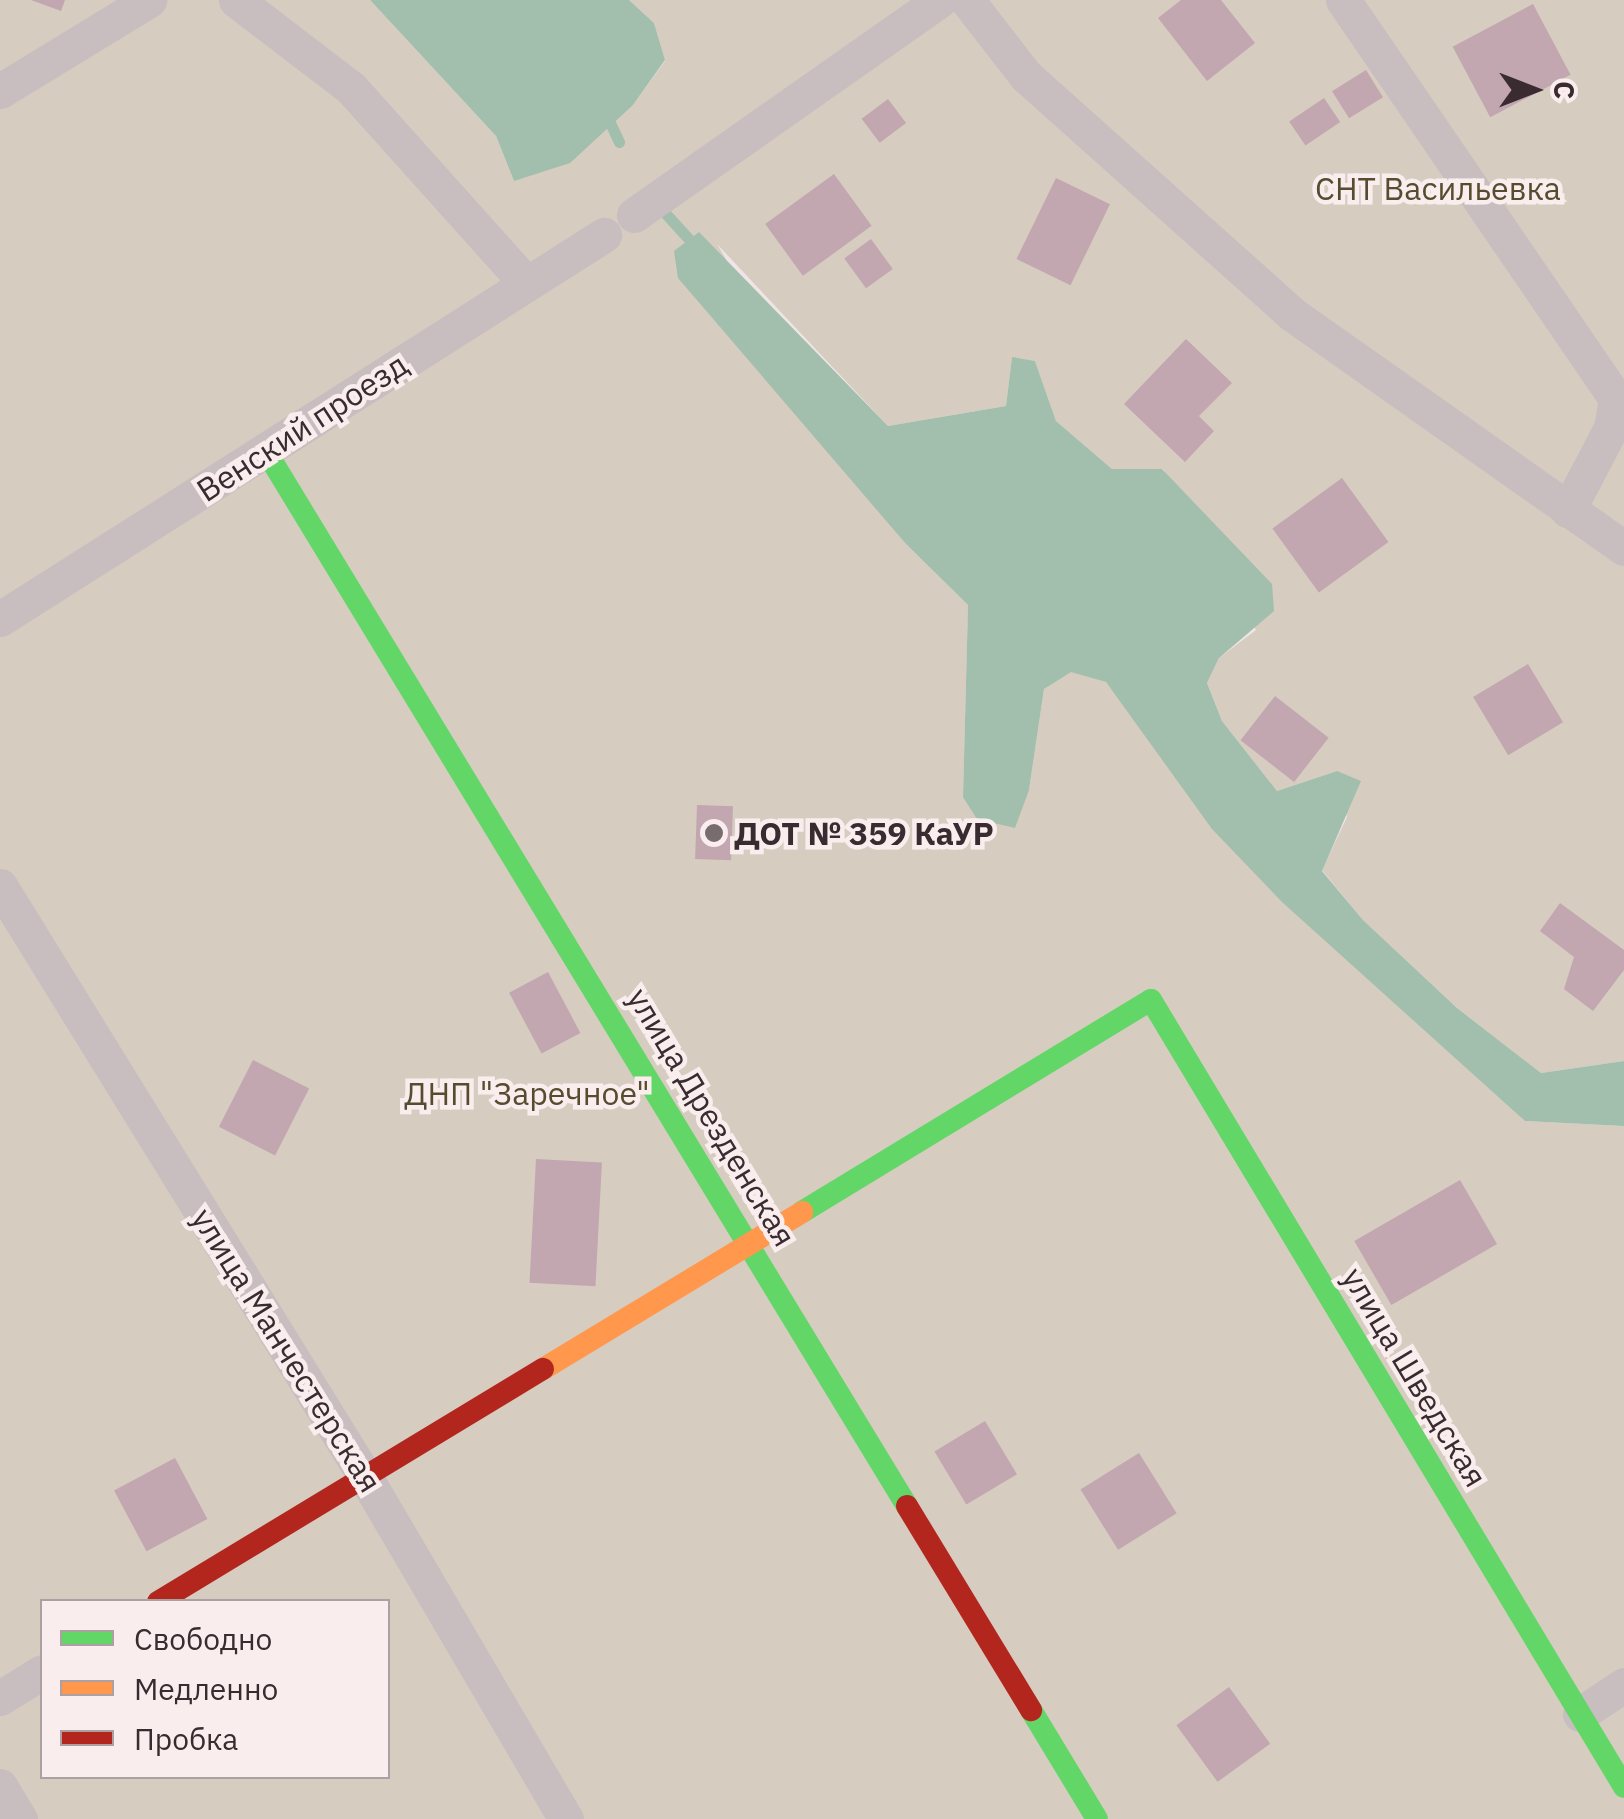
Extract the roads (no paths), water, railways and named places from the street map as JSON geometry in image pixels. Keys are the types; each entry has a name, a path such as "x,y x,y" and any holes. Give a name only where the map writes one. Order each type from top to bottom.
{"street":[{"path":"0,91 149,0"},
{"path":"236,0 351,88 525,282"},
{"path":"634,214 940,0"},
{"path":"967,0 1026,76 1292,314 1624,548"},
{"path":"1343,0 1616,398 1611,428 1568,510"},
{"name":"Венский проезд","path":"0,619 604,235"},
{"name":"улица Дрезденская","path":"266,453 752,1244 1096,1819"},
{"name":"улица Манчестерская","path":"0,886 364,1475 566,1819"},
{"name":"улица Шведская","path":"752,1244 1151,1000 1624,1787"},
{"path":"163,1599 752,1244"},
{"path":"0,1698 40,1673"},
{"path":"1580,1714 1624,1685"},
{"path":"0,1786 20,1819"}],"waterway":[{"path":"606,114 619,142"},
{"path":"666,214 698,249"}],"place":[{"name":"ДОТ № 359 КаУР","path":"714,833"}],"park label":[{"name":"СНТ Васильевка","path":"1438,188"},
{"name":"ДНП \"Заречное\"","path":"527,1093"}]}
